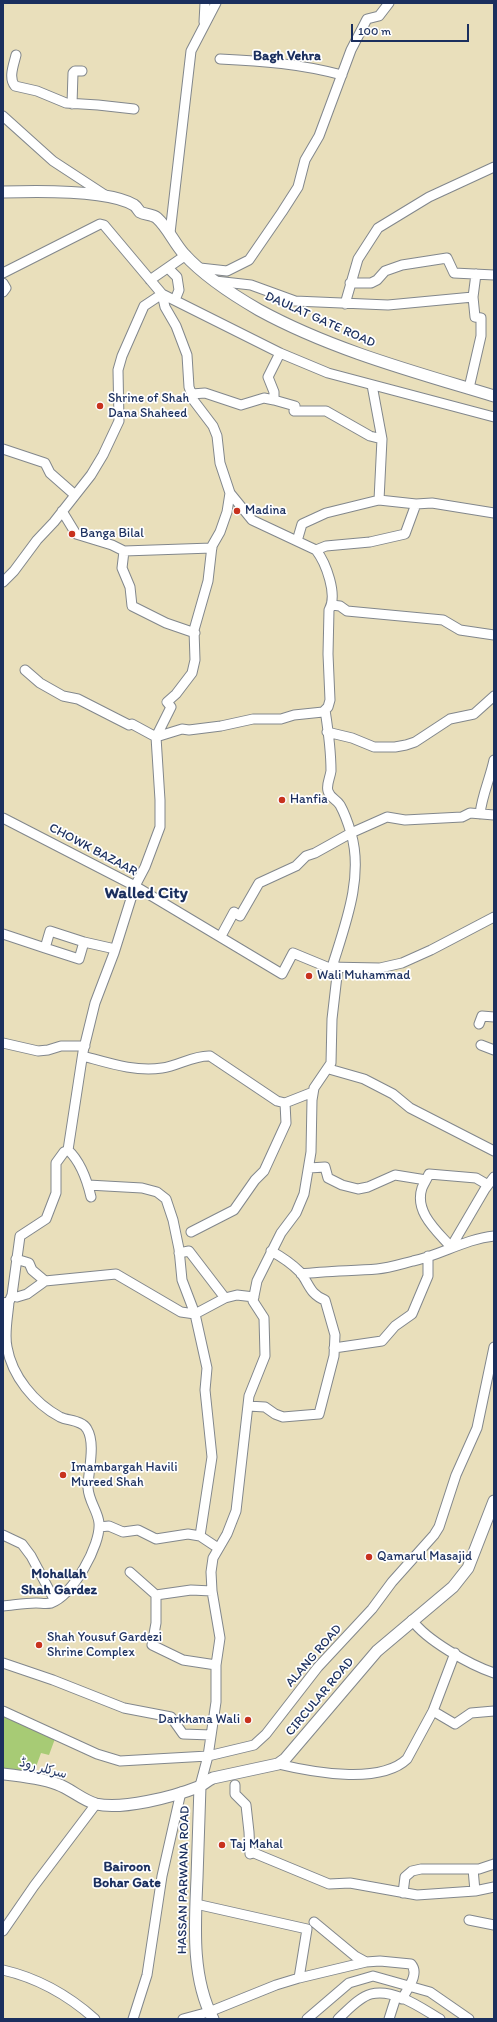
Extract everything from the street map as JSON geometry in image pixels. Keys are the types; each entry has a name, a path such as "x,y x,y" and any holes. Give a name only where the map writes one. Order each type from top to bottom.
{"main road":[{"name":"DAULAT GATE ROAD","path":"3,192 52,191 105,195 134,205 140,212 156,217 186,255 200,268 259,310 378,361 494,396"},
{"name":"CIRCULAR ROAD","path":"96,1804 113,1805 133,1803 181,1792 200,1786 208,1779 278,1764 285,1759 377,1651 453,1587 468,1568 494,1501"},
{"name":"سرکلر روڈ","path":"3,1774 58,1784 96,1804"},
{"name":"HASSAN PARWANA ROAD","path":"200,1786 196,1904 196,1960 211,2015"}],"street":[{"path":"203,26 205,3"},
{"path":"170,233 191,51 216,3"},
{"path":"200,268 228,271 249,260 298,187 305,160 319,136 351,50 367,19 379,16 389,3"},
{"path":"16,55 12,69 12,84 72,104 134,109"},
{"path":"220,59 291,64 342,75"},
{"path":"72,104 73,73 74,71 82,71"},
{"path":"3,116 54,160 105,195"},
{"path":"345,304 358,259 378,228 429,197 494,167"},
{"path":"3,273 100,224 104,225 162,294 280,353 328,373 494,417"},
{"path":"150,280 186,255"},
{"path":"350,283 371,283 377,280 385,271 402,265 447,258 454,273 494,275"},
{"path":"168,268 177,277 179,290 175,300"},
{"path":"469,388 481,336 481,318 475,317 473,297 476,274"},
{"path":"215,280 251,286 295,301 388,305 473,297"},
{"path":"3,283 6,288 3,292"},
{"path":"25,670 40,683 63,696 78,699 156,737 182,729 189,730 253,720 281,719 294,715 325,710 328,707 330,700 328,654 329,610 332,605 330,583 327,571 316,550 252,520 230,493 220,463 217,436 213,426 194,401 189,387 187,355 176,326 165,307 162,294"},
{"path":"3,582 14,571 25,555 76,495 91,475 103,455 119,421 118,370 124,351 144,306 162,294"},
{"path":"274,400 274,392 268,377 280,353"},
{"path":"372,385 382,439 379,500"},
{"path":"192,394 205,393 241,405 264,398 295,406 294,411 326,411 370,436 382,439"},
{"path":"3,449 45,463 50,473 76,495"},
{"path":"3,1606 49,1603 55,1601 84,1569 96,1546 99,1527 98,1516 93,1509 88,1488 91,1469 88,1430 84,1425 63,1419 55,1414 29,1391 18,1378 5,1349 8,1300 20,1236 46,1219 56,1193 56,1163 64,1152 68,1150 84,1046 95,1003 115,949 135,886 145,867 160,827 156,737 171,707 167,702 176,694 192,673 195,660 195,633 208,581 212,548 227,512 230,493"},
{"path":"297,541 302,524 326,513 379,500 416,504 432,503 494,513"},
{"path":"316,550 326,546 370,542 405,534 416,504"},
{"path":"62,512 76,534 112,545 124,551 212,548"},
{"path":"124,551 122,568 130,587 132,606 166,623 195,633"},
{"path":"332,605 340,606 347,611 443,620 460,630 494,635"},
{"path":"328,732 352,738 374,747 394,747 406,745 415,742 443,723 474,714 494,696"},
{"path":"200,1786 208,1756 216,1702 216,1665 220,1638 212,1591 211,1572 213,1558 227,1534 236,1511 248,1406 250,1396 265,1356 264,1318 253,1301 257,1281 271,1251 281,1233 298,1210 304,1194 309,1168 313,1092 314,1088 331,1063 332,967 346,919 354,877 355,849 351,833 340,806 328,792 331,771 325,710"},
{"path":"480,814 484,791 488,786 494,760"},
{"path":"221,936 234,912 240,916 259,883 296,866 306,856 315,853 351,833 387,817 405,820 422,820 462,816 470,813 494,815"},
{"name":"CHOWK BAZAAR","path":"3,818 135,886 221,936 282,974 294,953 332,967"},
{"path":"332,967 380,968 402,963 494,917"},
{"path":"45,948 50,931 84,942 115,949"},
{"path":"3,934 79,959 84,942"},
{"path":"479,1024 482,1016 494,1017"},
{"path":"3,1043 38,1051 61,1046 84,1046"},
{"path":"480,1045 494,1050"},
{"path":"83,1056 128,1068 141,1069 162,1068 210,1056 277,1101 285,1103 313,1092"},
{"path":"329,1068 364,1079 393,1094 410,1108 492,1147"},
{"path":"191,1232 234,1210 255,1180 264,1171 286,1123 285,1103"},
{"path":"68,1150 76,1157 88,1185 91,1197"},
{"path":"309,1168 325,1167 328,1178 342,1185 358,1188 368,1187 395,1175 426,1180"},
{"path":"429,1174 476,1178 491,1181 451,1247 426,1220 421,1197 422,1188 429,1174"},
{"path":"88,1185 142,1188 157,1192 166,1199 173,1220 182,1280 195,1314 207,1368 205,1390 212,1451 208,1493 200,1536"},
{"path":"301,1274 326,1270 378,1269 415,1261 451,1247 483,1237 494,1236"},
{"path":"179,1253 189,1251 225,1298"},
{"path":"248,1406 265,1407 283,1417 319,1414 334,1348 335,1335 325,1300 317,1297 312,1292 301,1274 287,1260 271,1251"},
{"path":"334,1348 382,1340 396,1326 412,1314 428,1276 428,1256"},
{"path":"16,1259 29,1264 32,1270 45,1281"},
{"path":"8,1300 27,1294 45,1281 116,1274 181,1312 195,1314 225,1298 237,1295 254,1297"},
{"name":"ALANG ROAD","path":"3,1711 97,1754 120,1761 208,1756 254,1745 266,1734 318,1667 372,1609 392,1582 434,1535 439,1527 456,1475 477,1428 494,1347"},
{"path":"99,1527 109,1526 123,1532 138,1530 156,1539 188,1534 200,1536 218,1548"},
{"path":"3,1535 22,1544 55,1601"},
{"path":"130,1572 156,1595 156,1623 152,1645 183,1660 216,1665"},
{"path":"156,1595 191,1590 212,1591"},
{"path":"412,1620 421,1631 454,1653 477,1667 494,1673"},
{"path":"278,1764 307,1771 376,1773 401,1765 407,1759 433,1711 454,1653"},
{"path":"3,1663 124,1708 171,1717 183,1734 211,1735"},
{"path":"433,1711 455,1724 471,1713 494,1711"},
{"path":"235,1786 235,1794 246,1805 250,1832 250,1854 254,1853 329,1884 350,1883 417,1895 475,1891 494,1887"},
{"path":"133,2019 147,1975 162,1876 181,1792"},
{"path":"3,1931 34,1886 96,1804"},
{"path":"403,1893 405,1877 412,1871 421,1869 473,1869 494,1864"},
{"path":"473,1869 475,1891"},
{"path":"196,1904 305,1928 308,1933 299,1978"},
{"path":"469,1920 494,1925"},
{"path":"314,1922 355,1956 366,1962"},
{"path":"182,2019 211,2015 276,1985 299,1978 366,1962 380,1961 411,1964 415,1973 409,1986 399,1998 389,2019"},
{"path":"3,1970 39,1981 56,1990 95,2019"},
{"path":"307,2019 348,1983 374,1976 430,1992 469,2019"},
{"path":"338,2019 362,1998 370,1994 388,1994 416,2005 440,2019"}],"green space":[{"path":"3,1711 56,1736 49,1755 41,1753 32,1778 3,1775"}],"place":[{"name":"Shrine of Shah Dana Shaheed","path":"100,406"},
{"name":"Madina","path":"237,511"},
{"name":"Banga Bilal","path":"72,534"},
{"name":"Hanfia","path":"282,800"},
{"name":"Wali Muhammad","path":"309,976"},
{"name":"Imambargah Havili Mureed Shah","path":"63,1475"},
{"name":"Qamarul Masajid","path":"369,1557"},
{"name":"Shah Yousuf Gardezi Shrine Complex","path":"39,1645"},
{"name":"Darkhana Wali","path":"248,1720"},
{"name":"Taj Mahal","path":"222,1845"}],"district":[{"name":"Bagh Vehra","path":"287,56"},
{"name":"Walled City","path":"146,894"},
{"name":"Mohallah Shah Gardez","path":"59,1582"},
{"name":"Bairoon Bohar Gate","path":"127,1876"}]}
